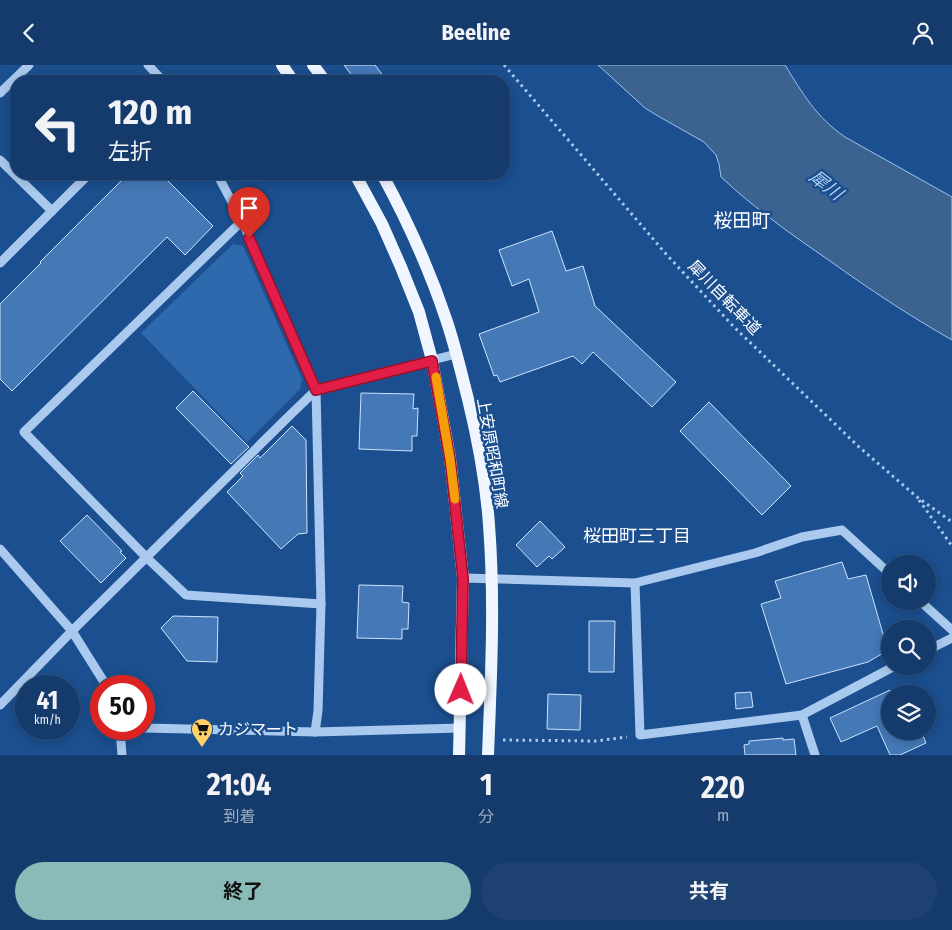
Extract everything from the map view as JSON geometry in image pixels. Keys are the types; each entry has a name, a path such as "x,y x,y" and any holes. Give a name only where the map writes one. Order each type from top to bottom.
{"main road":[{"path":"358,180 382,224 419,312 432,361 450,459 463,578 459,755"},
{"name":"上安原昭和町線","path":"385,180 423,257 446,319 473,420 483,466 489,524 493,636 488,755"}],"street":[{"path":"19,75 29,65"},
{"path":"148,65 157,75"},
{"path":"0,93 10,83"},
{"path":"0,160 10,170"},
{"path":"20,180 52,211"},
{"path":"0,263 83,180"},
{"path":"219,180 242,221 316,390 320,604 318,711 315,732"},
{"path":"242,221 24,432 146,557 186,595 320,604"},
{"path":"0,705 146,557 316,390 456,354"},
{"path":"463,578 636,583 755,553 802,537 842,530 881,566"},
{"path":"0,549 72,631 100,675"},
{"path":"636,583 640,735 802,715 881,673"},
{"path":"930,610 952,630"},
{"path":"936,646 952,638"},
{"path":"802,715 816,755"},
{"path":"155,728 315,732 460,727"},
{"path":"121,740 122,755"}],"path":[{"name":"犀川自転車道","path":"504,65 666,254 735,328 858,446 917,497 952,522"},
{"path":"917,497 952,546"},
{"path":"488,740 596,741 640,735"}],"shaded area":[{"path":"233,244 243,246 302,379 300,389 247,442 141,333"}],"water":[{"name":"犀川","path":"598,65 785,65 818,113 845,137 952,197 952,340 875,292 760,210 721,177 716,155 704,142 645,108"}],"building":[{"path":"344,65 375,65 382,75 352,75"},
{"path":"122,180 167,180 213,226 185,255 167,237 12,391 0,379 0,304"},
{"path":"552,231 566,271 583,266 595,306 676,382 652,407 593,352 582,364 573,356 500,382 497,375 494,376 479,334 539,312 529,279 512,286 499,250"},
{"path":"193,391 249,447 231,464 176,408"},
{"path":"361,393 414,394 413,409 418,408 417,436 412,436 412,451 359,449"},
{"path":"709,402 791,486 762,515 680,431"},
{"path":"292,426 306,440 307,533 298,534 281,549 227,492 243,476 240,473 258,455 260,458"},
{"path":"87,515 122,551 120,552 126,558 101,583 60,541"},
{"path":"540,521 565,547 552,559 549,556 537,567 516,545"},
{"path":"842,562 848,579 866,575 881,627 881,654 868,662 786,684 761,604 781,598 775,581"},
{"path":"359,585 403,586 402,602 409,603 408,629 402,629 402,639 357,638"},
{"path":"173,616 218,617 217,662 187,661 161,628"},
{"path":"589,621 615,621 614,672 589,672"},
{"path":"751,692 753,707 736,709 735,693"},
{"path":"548,694 581,695 580,730 547,729"},
{"path":"881,694 881,735 877,726 841,742 830,718"},
{"path":"783,738 783,740 794,739 796,755 745,755 744,745 749,744 749,741"},
{"path":"883,740 925,740 926,743 900,755 890,755"}],"slow traffic":[{"path":"436,377 455,499"}],"place":[{"name":"カジマート","path":"202,748"}],"district":[{"name":"桜田町","path":"742,220"},
{"name":"桜田町三丁目","path":"637,536"}],"route":[{"path":"249,238 316,390 432,361 450,459 463,578 461,690"}]}
